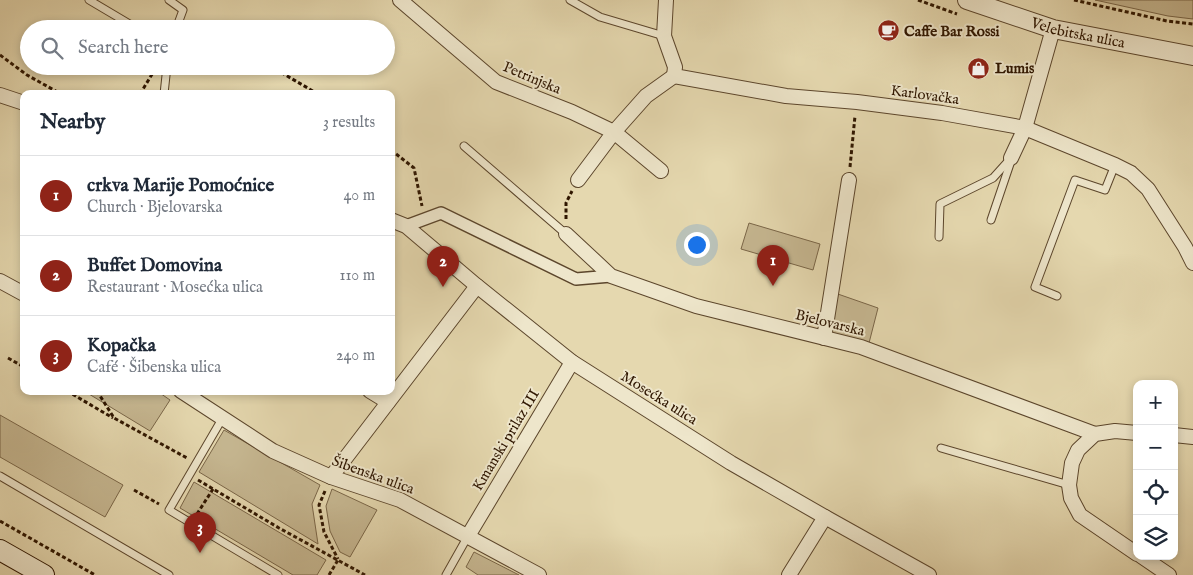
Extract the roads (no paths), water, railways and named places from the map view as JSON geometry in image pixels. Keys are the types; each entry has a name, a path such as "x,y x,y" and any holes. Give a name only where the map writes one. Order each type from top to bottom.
{"main road":[{"path":"0,550 44,575"}],"street":[{"name":"Petrinjska","path":"400,0 496,82 572,112 614,132 661,171"},
{"path":"578,180 614,132 646,96 674,76 675,67 664,36 666,0"},
{"name":"Velebitska ulica","path":"967,0 1053,29 1193,56"},
{"path":"1012,158 1025,128 1053,29"},
{"name":"Karlovačka","path":"674,76 786,96 856,102 942,113 1025,128 1116,165 1131,174 1148,189 1186,247 1193,263"},
{"path":"0,96 20,101"},
{"path":"824,338 849,180"},
{"path":"406,226 441,213 576,279 611,276"},
{"name":"Mosećka ulica","path":"395,222 406,226 572,362 731,463 928,575"},
{"name":"Bjelovarska","path":"566,234 611,276 696,306 861,347 1095,434"},
{"path":"0,281 20,292"},
{"path":"395,393 477,286"},
{"name":"Kmanski prilaz III","path":"468,536 572,362"},
{"name":"Šibenska ulica","path":"187,395 273,451 331,478 400,500 539,575"},
{"path":"377,395 388,402"},
{"path":"331,478 393,395"},
{"path":"1133,433 1115,431 1095,434 1078,450 1072,463 1069,485 1072,498 1080,515 1133,551"},
{"path":"1178,435 1193,437"},
{"path":"789,575 825,517"},
{"path":"1147,560 1169,575"}],"lane":[{"path":"89,0 123,20"},
{"path":"169,0 183,10 179,20"},
{"path":"570,0 600,16 664,36"},
{"path":"164,90 166,75"},
{"path":"464,146 566,234"},
{"path":"991,220 1012,158"},
{"path":"939,237 940,204 993,178 1012,158"},
{"path":"1057,296 1035,287 1075,180 1105,190 1116,165"},
{"path":"222,419 169,510 278,575"},
{"path":"941,448 1069,485"},
{"path":"0,476 169,575"},
{"path":"446,575 468,536"}],"place":[{"name":"Caffe Bar Rossi","path":"888,31"},
{"name":"Lumis","path":"979,68"},
{"name":"crkva Marije Pomoćnice","path":"773,286"},
{"name":"Buffet Domovina","path":"443,287"},
{"name":"Kopačka","path":"200,553"}]}
